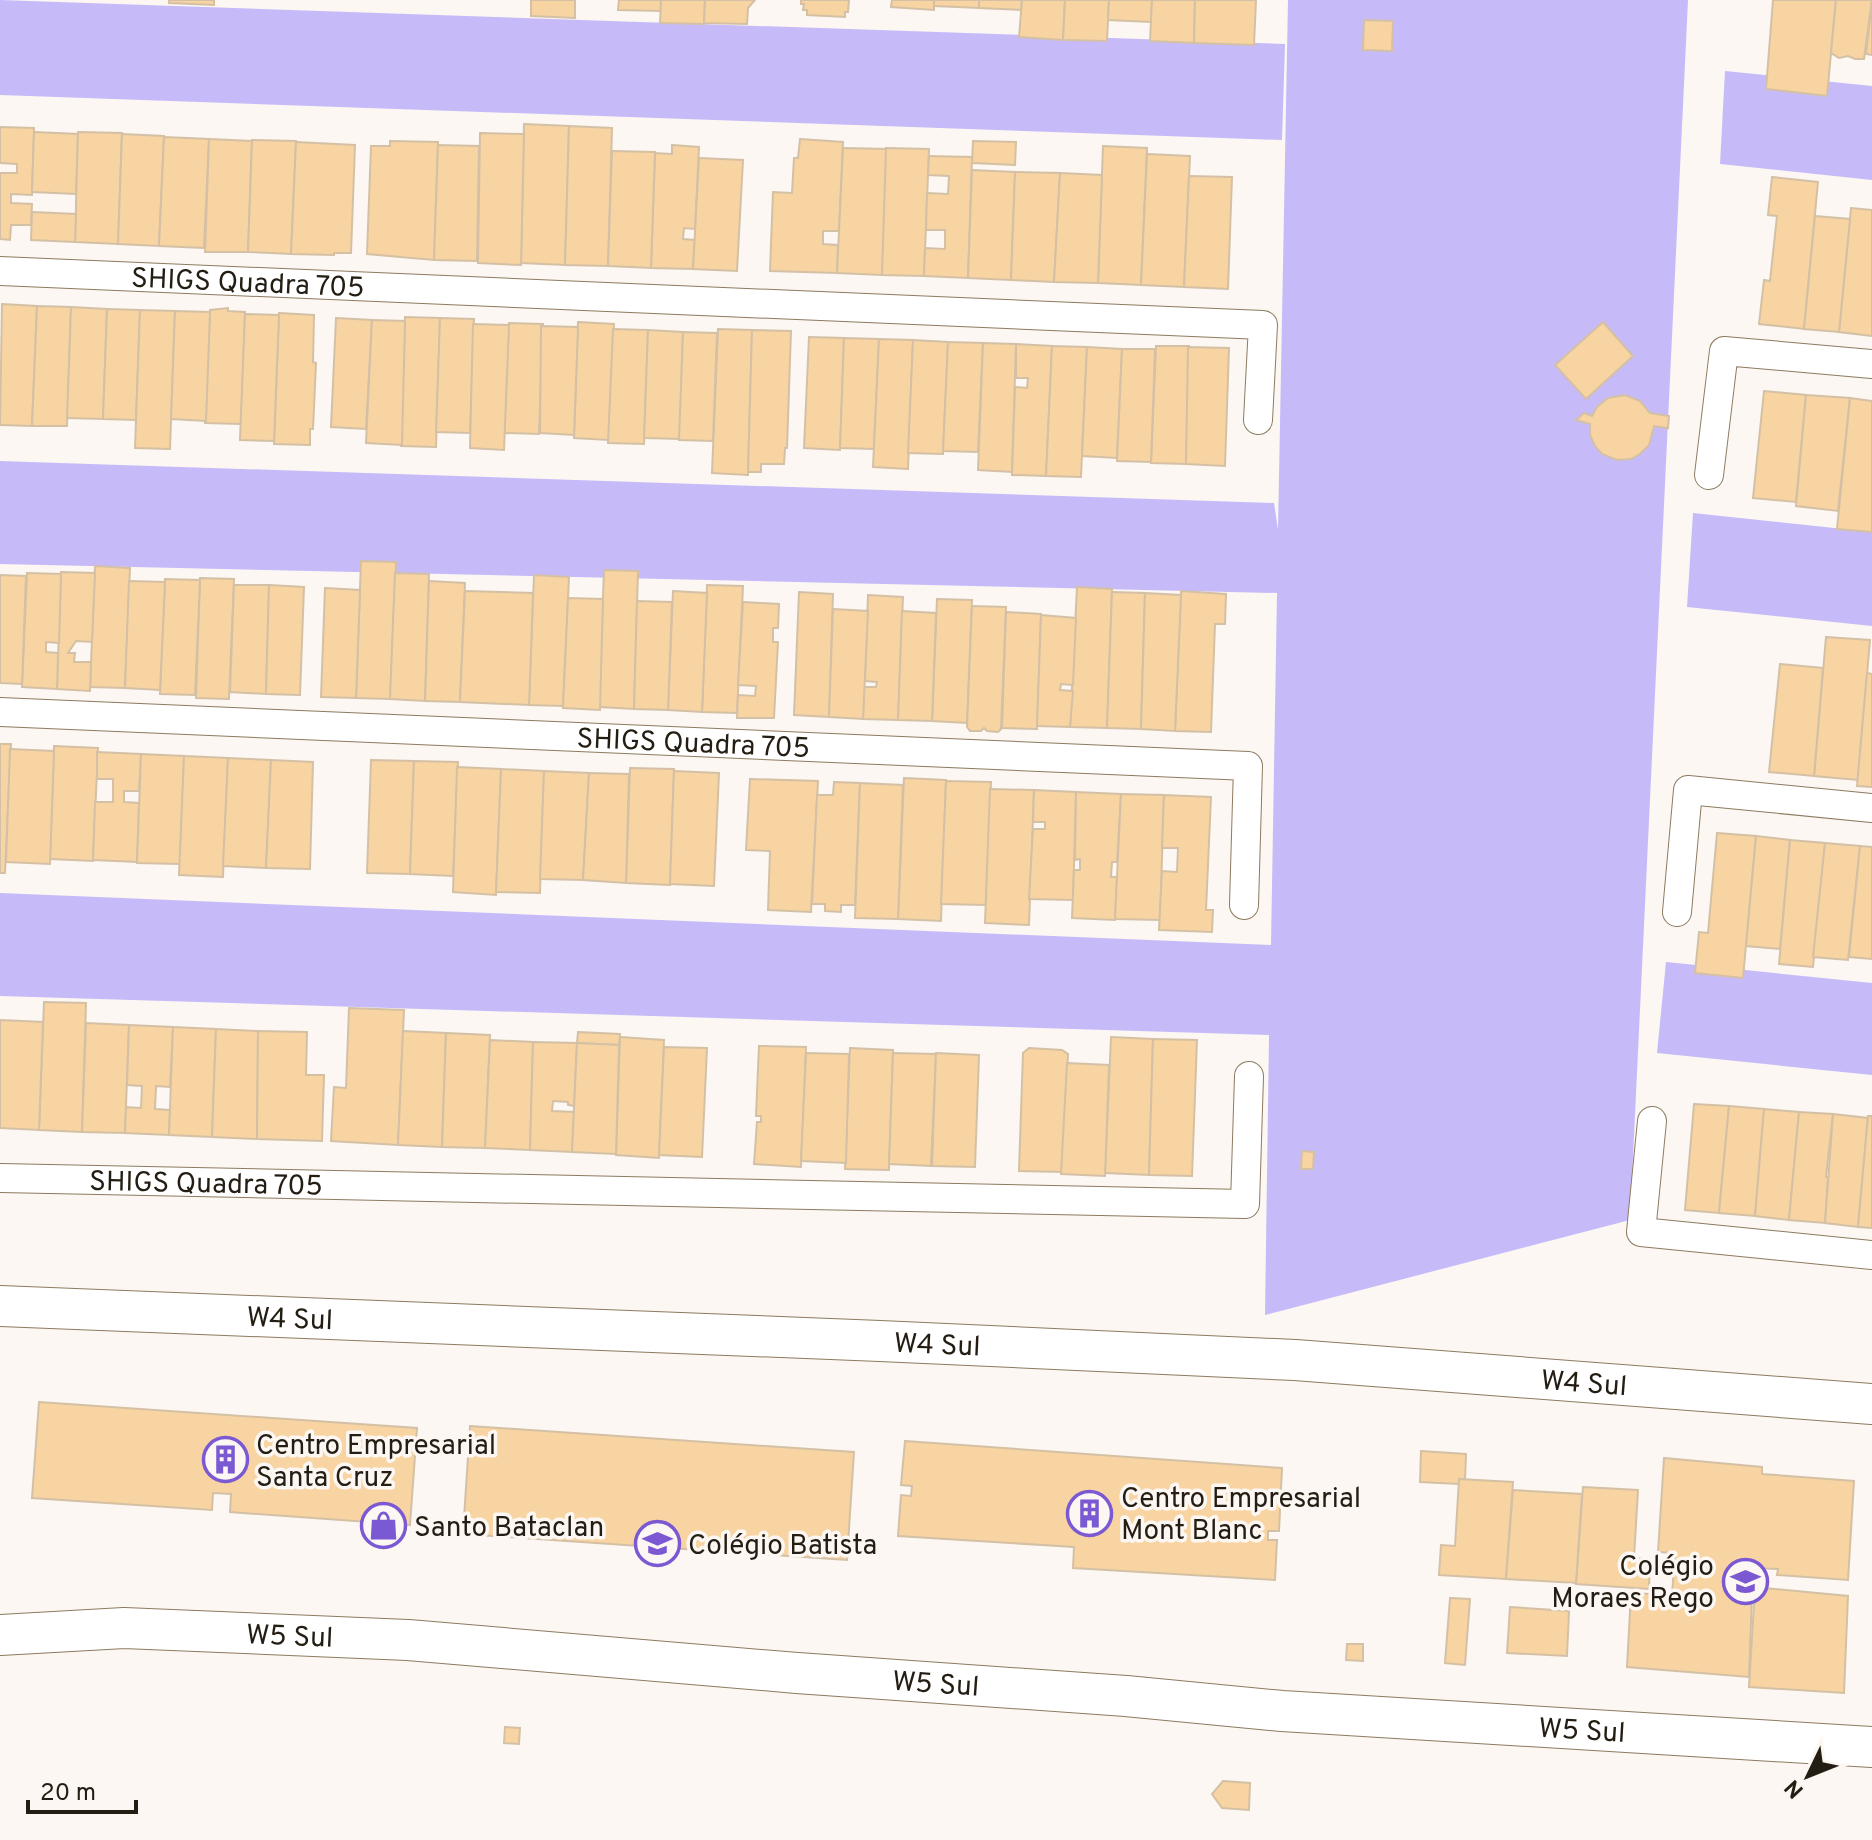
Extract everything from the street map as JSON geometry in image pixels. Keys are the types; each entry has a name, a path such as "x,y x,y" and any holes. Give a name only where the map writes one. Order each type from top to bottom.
{"main road":[{"name":"W4 Sul","path":"0,1306 1295,1360 1872,1404"},
{"name":"W5 Sul","path":"0,1635 124,1628 408,1640 1297,1712 1872,1747"}],"street":[{"name":"SHIGS Quadra 705","path":"0,271 1263,325 1258,420"},
{"path":"1709,475 1724,351 1872,364"},
{"name":"SHIGS Quadra 705","path":"0,712 1248,766 1244,905"},
{"path":"1677,912 1688,790 1872,808"},
{"name":"SHIGS Quadra 705","path":"0,1178 1245,1204 1249,1076"},
{"path":"1652,1121 1641,1232 1872,1255"}],"shaded area":[{"path":"0,0 1285,44 1282,140 0,95"},
{"path":"1288,0 1688,0 1630,1220 1265,1315 1269,1035 0,996 0,893 1271,945 1277,593 0,564 0,461 1274,503 1278,530"},
{"path":"1725,71 1872,86 1872,180 1720,164"},
{"path":"1693,513 1872,532 1872,626 1687,607"},
{"path":"1666,962 1872,983 1872,1075 1657,1053"}],"building":[{"path":"169,0 214,0 214,5 169,3"},
{"path":"531,0 575,0 575,18 531,16"},
{"path":"619,0 661,0 661,11 618,10"},
{"path":"661,0 705,0 704,24 660,23"},
{"path":"705,0 755,0 748,8 747,24 704,23"},
{"path":"801,0 849,0 848,12 845,12 845,17 807,15"},
{"path":"892,0 934,0 934,10 891,7"},
{"path":"934,0 979,0 979,8 934,6"},
{"path":"979,0 1022,0 1021,10 979,8"},
{"path":"1022,0 1065,0 1063,40 1019,37"},
{"path":"1065,0 1109,0 1107,41 1063,40"},
{"path":"1109,0 1152,0 1151,22 1108,20"},
{"path":"1152,0 1195,0 1194,43 1150,41"},
{"path":"1195,0 1256,0 1254,45 1194,43"},
{"path":"1773,0 1836,0 1827,96 1766,89"},
{"path":"1836,0 1872,0 1864,59 1839,58 1831,53"},
{"path":"1872,0 1872,55 1866,54"},
{"path":"1364,20 1393,21 1392,51 1363,50"},
{"path":"524,124 569,126 565,265 521,263"},
{"path":"569,126 612,128 608,266 565,265"},
{"path":"0,127 34,128 32,195 11,194 11,203 32,204 31,225 11,225 10,240 0,239 0,173 17,173 17,164 0,163"},
{"path":"34,132 78,134 76,194 32,192"},
{"path":"78,132 122,133 118,244 75,242"},
{"path":"480,133 524,134 521,265 478,263"},
{"path":"122,134 164,136 159,246 118,244"},
{"path":"164,137 209,139 204,248 159,246"},
{"path":"209,139 252,141 248,252 205,252"},
{"path":"800,139 843,142 839,231 823,231 823,244 838,245 837,273 770,271 773,192 792,193 794,158 798,158"},
{"path":"252,140 296,141 291,254 248,252"},
{"path":"390,141 438,142 434,260 367,254 371,146 390,146"},
{"path":"973,141 1016,142 1015,165 972,163"},
{"path":"296,142 355,145 351,253 291,254"},
{"path":"438,145 479,146 477,261 434,260"},
{"path":"672,145 699,147 695,229 684,228 683,239 695,240 693,269 651,268 655,153 672,154"},
{"path":"1103,146 1147,148 1141,285 1098,283"},
{"path":"843,148 887,149 882,275 837,273"},
{"path":"886,148 929,149 924,276 882,275"},
{"path":"612,151 655,152 651,268 608,266"},
{"path":"1147,154 1190,156 1184,287 1141,285"},
{"path":"929,156 972,157 968,278 924,276 925,248 945,249 945,230 926,230 927,193 948,194 949,176 928,175"},
{"path":"699,158 743,160 737,271 693,269"},
{"path":"972,170 1015,172 1011,280 968,278"},
{"path":"1015,172 1060,173 1054,282 1011,280"},
{"path":"1060,173 1102,175 1098,283 1054,282"},
{"path":"1189,176 1232,177 1228,289 1184,287"},
{"path":"1772,177 1818,182 1804,329 1759,324 1764,280 1770,281 1777,216 1768,215"},
{"path":"1851,208 1872,210 1872,336 1839,332"},
{"path":"32,212 76,214 75,242 31,240"},
{"path":"1815,216 1850,219 1839,332 1804,329"},
{"path":"2,304 37,306 32,426 0,425"},
{"path":"37,306 71,307 67,426 32,426"},
{"path":"71,307 107,309 103,419 67,418"},
{"path":"228,308 228,311 245,312 241,424 205,423 210,310"},
{"path":"107,309 140,310 136,420 103,419"},
{"path":"140,310 175,311 170,449 135,448"},
{"path":"175,311 210,312 206,421 171,419"},
{"path":"279,313 314,315 313,362 316,363 310,445 274,444"},
{"path":"245,314 279,315 274,441 240,440"},
{"path":"405,317 440,318 436,447 401,446"},
{"path":"336,318 372,320 366,429 331,427"},
{"path":"440,318 474,319 470,433 436,432"},
{"path":"372,320 405,321 402,445 366,443"},
{"path":"578,322 614,324 609,440 574,438"},
{"path":"1603,322 1633,356 1586,399 1555,365"},
{"path":"509,323 543,324 539,434 504,433"},
{"path":"473,324 509,325 504,450 470,448"},
{"path":"541,326 578,327 574,435 540,433"},
{"path":"613,329 648,330 644,444 608,443"},
{"path":"718,329 752,330 748,475 712,473"},
{"path":"648,330 683,332 680,439 644,438"},
{"path":"752,330 791,331 784,464 761,464 761,472 748,472"},
{"path":"683,332 717,333 713,441 679,440"},
{"path":"809,337 844,338 840,450 804,448"},
{"path":"844,338 879,339 874,449 840,448"},
{"path":"879,339 913,340 908,469 873,467"},
{"path":"913,340 948,342 943,454 908,453"},
{"path":"948,342 983,343 978,452 943,451"},
{"path":"983,343 1016,344 1012,472 978,470"},
{"path":"1016,344 1052,346 1046,476 1012,475 1015,387 1027,388 1028,378 1016,378"},
{"path":"1052,346 1087,347 1081,477 1046,476"},
{"path":"1156,346 1189,346 1186,464 1151,463"},
{"path":"1087,347 1122,349 1117,458 1082,456"},
{"path":"1188,347 1229,348 1225,466 1186,464"},
{"path":"1122,349 1155,349 1151,462 1117,461"},
{"path":"1764,391 1806,395 1796,502 1753,498"},
{"path":"1625,395 1640,401 1650,413 1669,416 1668,428 1654,426 1649,445 1640,454 1631,459 1617,460 1602,454 1595,446 1590,435 1590,424 1576,420 1584,413 1592,416 1608,398"},
{"path":"1806,395 1850,398 1838,511 1796,506"},
{"path":"1850,398 1872,401 1872,532 1837,529"},
{"path":"361,561 396,562 390,699 356,698"},
{"path":"95,566 130,568 125,688 90,687"},
{"path":"604,570 638,571 634,709 599,707"},
{"path":"61,572 95,573 92,642 76,641 68,653 75,653 74,662 91,662 90,691 57,689"},
{"path":"27,573 61,574 59,643 46,642 46,652 58,653 57,689 22,687"},
{"path":"395,573 429,574 425,701 390,699"},
{"path":"0,575 26,576 22,684 0,683"},
{"path":"534,575 569,577 563,706 529,705"},
{"path":"200,578 234,579 229,699 196,698"},
{"path":"165,579 200,580 195,695 160,694"},
{"path":"129,581 165,582 160,690 125,688"},
{"path":"429,581 465,583 460,702 425,701"},
{"path":"234,585 269,585 266,694 230,692"},
{"path":"269,585 304,587 300,695 266,694"},
{"path":"707,585 743,586 737,713 702,712"},
{"path":"1077,587 1112,589 1107,728 1070,727"},
{"path":"325,588 360,590 356,698 321,697"},
{"path":"465,591 533,593 529,705 460,702"},
{"path":"673,591 707,593 702,712 668,710"},
{"path":"1181,591 1226,594 1225,624 1215,624 1211,732 1175,731"},
{"path":"799,592 833,594 829,717 794,715"},
{"path":"1112,592 1145,593 1141,729 1107,728"},
{"path":"1145,593 1181,595 1175,731 1141,729"},
{"path":"868,595 903,597 898,720 863,719 864,687 876,687 877,682 865,681"},
{"path":"568,598 603,599 600,710 563,708"},
{"path":"937,599 972,600 967,723 932,721"},
{"path":"637,601 672,602 668,710 634,709"},
{"path":"743,602 779,604 778,628 773,628 773,642 778,642 774,718 737,718 738,695 755,696 756,686 738,685"},
{"path":"972,606 1006,607 1001,729 998,732 984,728 970,731 967,727"},
{"path":"833,609 868,611 863,719 829,717"},
{"path":"902,611 936,613 932,721 898,720"},
{"path":"1006,612 1041,614 1037,729 1002,728"},
{"path":"1041,615 1076,618 1073,685 1061,684 1060,690 1073,691 1070,727 1037,726"},
{"path":"1826,637 1870,640 1858,780 1814,776"},
{"path":"1780,664 1823,668 1814,776 1769,772"},
{"path":"1867,673 1872,674 1872,787 1857,786"},
{"path":"0,744 11,744 5,873 0,873"},
{"path":"54,746 98,748 93,861 50,859"},
{"path":"10,749 54,751 50,864 6,862"},
{"path":"97,752 141,754 139,791 124,791 124,802 139,803 137,862 93,860 95,802 113,802 113,779 97,779"},
{"path":"141,754 184,756 180,864 137,863"},
{"path":"184,756 228,758 223,877 179,875"},
{"path":"228,758 271,760 266,868 223,866"},
{"path":"271,760 313,762 310,869 266,868"},
{"path":"371,760 414,761 410,874 367,873"},
{"path":"414,761 458,762 453,876 410,874"},
{"path":"457,767 501,769 496,895 453,892"},
{"path":"630,768 674,769 670,885 626,883"},
{"path":"501,769 544,771 540,893 496,892"},
{"path":"544,771 589,773 583,880 540,879"},
{"path":"674,771 719,773 714,886 670,884"},
{"path":"589,773 629,774 626,883 583,880"},
{"path":"904,778 946,780 941,921 898,919"},
{"path":"750,779 818,781 811,912 768,910 770,851 746,850"},
{"path":"946,781 991,782 986,905 941,904"},
{"path":"834,782 860,783 855,905 841,905 841,912 825,911 825,904 812,904 817,795 833,795"},
{"path":"860,783 903,785 898,919 855,918"},
{"path":"990,789 1034,790 1029,925 985,923"},
{"path":"1034,790 1076,792 1073,900 1029,899 1033,829 1045,829 1045,822 1033,822"},
{"path":"1076,792 1121,794 1117,862 1112,862 1111,877 1117,877 1115,920 1072,918 1074,870 1080,870 1080,859 1075,860"},
{"path":"1121,794 1164,795 1160,920 1115,919"},
{"path":"1164,795 1211,797 1206,910 1213,910 1212,932 1159,930 1162,871 1177,872 1178,848 1162,848"},
{"path":"1717,833 1756,836 1743,978 1695,973 1699,932 1708,933"},
{"path":"1756,836 1790,840 1780,949 1746,946"},
{"path":"1790,840 1825,843 1813,967 1779,964"},
{"path":"1825,843 1860,846 1848,960 1813,957"},
{"path":"1860,846 1872,847 1872,959 1849,957"},
{"path":"44,1002 86,1003 82,1132 39,1130"},
{"path":"349,1008 404,1010 398,1145 331,1141 334,1087 346,1088"},
{"path":"0,1020 43,1022 39,1130 0,1128"},
{"path":"86,1023 129,1025 125,1133 82,1132"},
{"path":"129,1025 173,1027 170,1087 156,1086 155,1109 170,1110 169,1135 125,1133 126,1107 141,1108 142,1086 127,1085"},
{"path":"173,1027 216,1029 212,1137 169,1135"},
{"path":"216,1029 258,1031 257,1139 212,1137"},
{"path":"258,1031 307,1032 306,1075 324,1075 322,1141 257,1139"},
{"path":"403,1031 446,1033 442,1147 398,1145"},
{"path":"578,1032 620,1034 619,1045 577,1043"},
{"path":"446,1033 490,1035 485,1148 442,1147"},
{"path":"620,1037 664,1040 659,1158 616,1155"},
{"path":"1111,1037 1153,1039 1149,1175 1105,1173"},
{"path":"1153,1039 1197,1040 1192,1176 1149,1175"},
{"path":"490,1040 533,1042 530,1150 485,1148"},
{"path":"533,1042 577,1043 574,1106 568,1105 568,1102 553,1101 552,1111 574,1112 572,1152 530,1150"},
{"path":"577,1043 619,1045 616,1154 572,1152"},
{"path":"759,1046 806,1047 801,1167 754,1164 757,1122 761,1122 761,1116 756,1116"},
{"path":"664,1047 707,1048 702,1157 659,1155"},
{"path":"850,1048 893,1050 889,1170 845,1169"},
{"path":"1029,1048 1062,1050 1068,1054 1062,1172 1019,1171 1023,1053"},
{"path":"806,1053 849,1054 846,1163 801,1161"},
{"path":"893,1053 936,1054 931,1166 889,1164"},
{"path":"936,1053 979,1055 975,1167 932,1166"},
{"path":"1067,1063 1109,1065 1105,1176 1061,1174"},
{"path":"1694,1104 1729,1106 1719,1213 1685,1210"},
{"path":"1729,1106 1764,1109 1755,1216 1719,1213"},
{"path":"1764,1109 1799,1112 1789,1220 1755,1216"},
{"path":"1799,1112 1833,1114 1825,1223 1789,1220"},
{"path":"1833,1114 1868,1118 1858,1227 1825,1223"},
{"path":"1868,1116 1872,1116 1872,1228 1858,1227"},
{"path":"1302,1151 1314,1152 1313,1169 1301,1169"},
{"name":"Centro Empresarial Santa Cruz","path":"39,1402 417,1428 410,1525 230,1512 231,1494 213,1493 212,1510 32,1498"},
{"path":"470,1426 854,1452 847,1560 463,1534"},
{"name":"Centro Empresarial Mont Blanc","path":"905,1441 1282,1468 1279,1531 1268,1531 1268,1540 1277,1540 1275,1580 1073,1568 1074,1547 898,1536 901,1495 911,1496 912,1486 901,1485"},
{"path":"1421,1451 1466,1454 1465,1480 1459,1479 1459,1484 1420,1482"},
{"path":"1664,1458 1762,1467 1762,1474 1854,1481 1848,1580 1777,1575 1778,1569 1753,1568 1749,1677 1627,1667 1631,1593 1672,1595 1675,1553 1658,1552"},
{"path":"1459,1479 1513,1482 1506,1579 1439,1575 1441,1545 1455,1546"},
{"path":"1583,1487 1638,1490 1634,1558 1650,1559 1649,1589 1576,1584"},
{"path":"1513,1490 1582,1494 1576,1583 1506,1579"},
{"path":"1755,1587 1848,1596 1844,1693 1749,1687"},
{"path":"1450,1598 1470,1599 1465,1665 1445,1663"},
{"path":"1510,1607 1569,1611 1567,1656 1507,1653"},
{"path":"1347,1644 1363,1644 1363,1661 1346,1660"},
{"path":"505,1727 520,1728 519,1744 504,1743"},
{"path":"1223,1781 1250,1783 1249,1810 1222,1808 1212,1794"}],"place":[{"name":"Centro Empresarial Santa Cruz","path":"225,1460"},
{"name":"Centro Empresarial Mont Blanc","path":"1090,1513"},
{"name":"Santo Bataclan","path":"383,1526"},
{"name":"Colégio Batista","path":"657,1544"},
{"name":"Colégio Moraes Rego","path":"1745,1581"}]}
